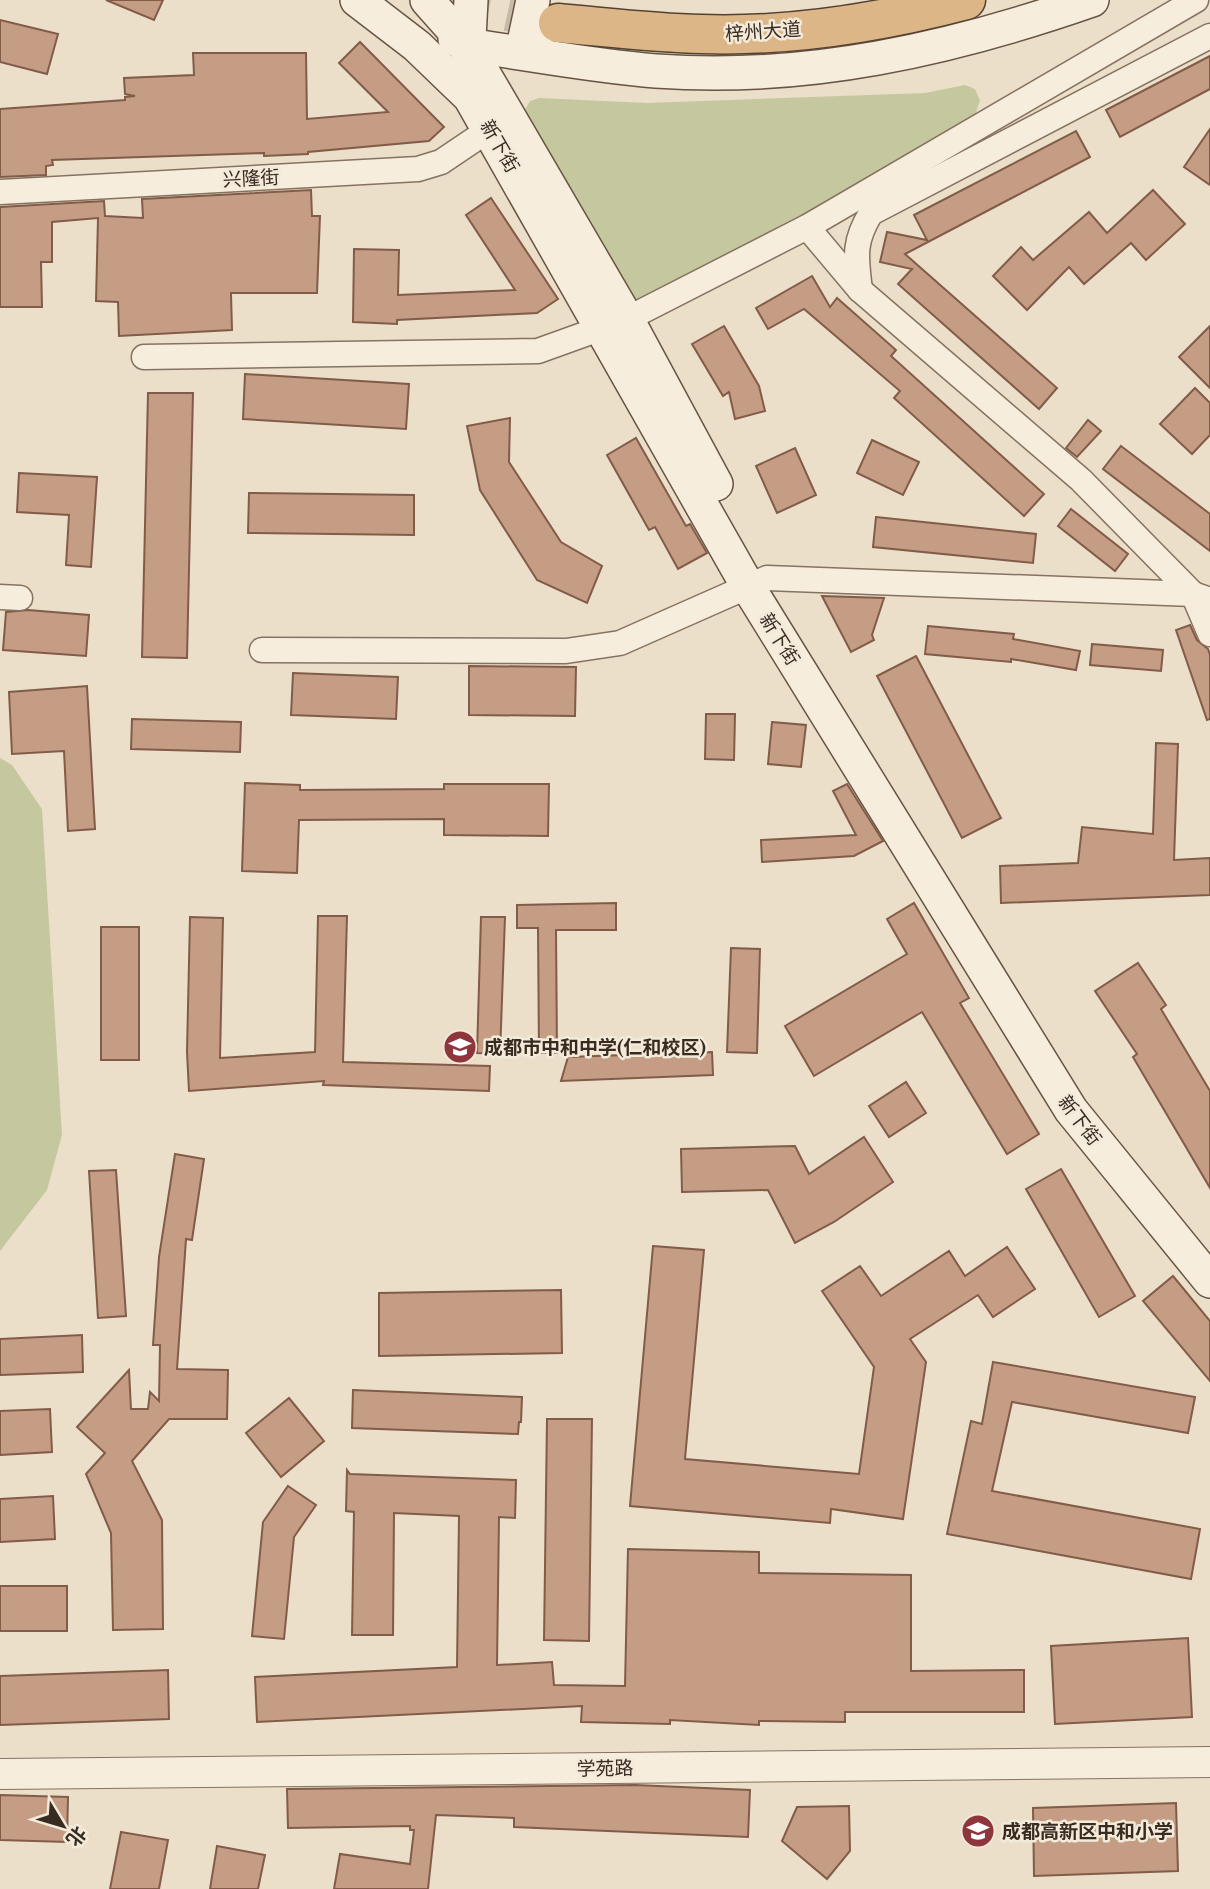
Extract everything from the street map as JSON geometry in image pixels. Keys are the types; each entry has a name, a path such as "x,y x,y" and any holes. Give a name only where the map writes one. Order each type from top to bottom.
{"highway":[{"name":"梓州大道","path":"545,26 703,34 764,32 851,23 966,0"}],"main road":[{"name":"新下街","path":"357,0 417,46 470,97 615,324"},
{"path":"373,0 467,45 545,26 658,71 763,72 908,55 1008,29 1092,0"},
{"name":"新下街","path":"427,0 467,45 615,324 757,581 1071,1110 1210,1281"},
{"path":"470,97 467,45 471,0"},
{"name":"新下街","path":"757,581 1086,1102 1210,1256"}],"street":[{"path":"144,357 538,351 615,324 807,227 1196,0"},
{"path":"860,290 856,259 858,235 871,213 1210,36"},
{"name":"兴隆街","path":"0,192 418,169 441,162 490,129"},
{"path":"807,227 860,290 1081,480 1202,597 1210,634"},
{"path":"262,650 566,651 620,643 757,581 1202,597"},
{"name":"学苑路","path":"0,1774 1210,1762"}],"green space":[{"path":"965,85 975,89 980,100 976,113 968,123 633,310 523,113 530,101 539,98 647,103 925,93"},
{"path":"0,758 12,765 42,809 62,1135 47,1190 0,1251"}],"building":[{"path":"106,0 163,0 154,20"},
{"path":"0,20 58,34 47,74 0,62"},
{"path":"360,42 444,127 429,141 308,154 52,160 53,165 46,166 46,175 0,177 0,109 125,100 125,97 135,96 125,94 124,78 194,75 193,53 306,53 307,119 388,112 339,63"},
{"path":"1210,56 1210,89 1120,137 1106,110"},
{"path":"1210,129 1210,185 1184,167"},
{"path":"1076,131 1090,157 905,254 1057,388 1039,409 898,284 912,269 880,262 887,232 927,240 914,215"},
{"path":"311,190 312,216 320,216 317,293 231,293 232,330 119,336 118,302 96,301 98,218 52,222 52,262 41,262 42,307 0,307 0,207 104,201 105,216 143,218 142,199"},
{"path":"1153,190 1185,224 1146,260 1131,243 1084,284 1069,267 1027,310 993,276 1021,247 1033,260 1089,212 1107,233"},
{"path":"491,198 558,299 537,313 397,320 397,324 353,322 354,249 399,250 398,295 515,290 466,215"},
{"path":"812,276 830,307 837,298 896,350 891,356 1044,494 1024,516 894,398 900,391 804,309 768,329 756,308"},
{"path":"724,326 759,386 765,411 735,419 729,392 723,396 692,344"},
{"path":"1210,326 1210,388 1179,357"},
{"path":"245,374 409,384 406,429 243,419"},
{"path":"1195,388 1210,403 1210,435 1192,454 1160,424"},
{"path":"148,393 193,393 187,658 142,657"},
{"path":"510,418 509,462 561,542 602,566 587,603 537,580 480,490 467,426"},
{"path":"1088,420 1101,431 1077,457 1066,448"},
{"path":"636,438 686,526 690,524 707,553 678,569 655,527 649,530 607,455"},
{"path":"872,440 919,462 903,495 857,473"},
{"path":"1121,446 1210,514 1210,551 1103,469"},
{"path":"795,448 816,495 777,513 756,466"},
{"path":"19,473 97,477 91,567 66,565 69,515 17,512"},
{"path":"249,493 414,495 414,535 248,533"},
{"path":"1071,509 1128,554 1115,571 1058,526"},
{"path":"876,517 1036,534 1033,563 873,547"},
{"path":"822,596 884,598 872,635 874,640 851,652"},
{"path":"28,610 89,615 86,656 3,650 6,612"},
{"path":"1190,625 1197,640 1208,649 1210,655 1210,719 1207,720 1176,630"},
{"path":"928,626 1014,634 1013,639 1080,651 1076,670 1011,659 1011,662 925,654"},
{"path":"1092,644 1163,650 1161,671 1090,665"},
{"path":"916,656 1001,818 962,838 877,676"},
{"path":"469,666 576,667 575,716 469,715"},
{"path":"293,673 398,677 396,719 291,715"},
{"path":"87,686 95,829 68,831 64,751 12,754 9,692"},
{"path":"706,714 735,714 734,760 705,759"},
{"path":"132,719 241,722 240,752 131,749"},
{"path":"772,722 806,725 801,767 768,764"},
{"path":"1156,743 1178,744 1174,860 1210,858 1210,895 1001,903 1000,866 1078,863 1082,827 1153,834"},
{"path":"245,783 300,785 300,790 444,789 444,784 549,784 548,836 444,835 444,819 299,820 297,873 242,871"},
{"path":"847,784 883,841 854,856 762,862 761,840 856,835 833,791"},
{"path":"616,903 616,930 556,930 557,1053 539,1053 538,928 517,928 517,905"},
{"path":"914,903 969,998 960,1003 1039,1134 1007,1154 922,1012 814,1076 785,1026 907,954 887,919"},
{"path":"318,916 347,916 343,1062 490,1066 489,1091 323,1085 324,1081 189,1091 187,1052 190,917 223,918 220,1058 315,1052"},
{"path":"481,917 505,917 500,1054 477,1053"},
{"path":"101,927 139,927 139,1060 101,1060"},
{"path":"731,948 760,949 757,1053 727,1052"},
{"path":"1138,963 1166,1005 1161,1009 1210,1091 1210,1188 1133,1057 1137,1054 1095,991"},
{"path":"712,1052 713,1075 561,1081 568,1057"},
{"path":"906,1082 926,1113 889,1137 869,1106"},
{"path":"864,1137 893,1182 834,1222 795,1243 768,1190 682,1192 681,1149 795,1146 809,1174"},
{"path":"175,1154 204,1159 192,1240 186,1239 177,1369 228,1370 227,1419 169,1419 132,1461 162,1520 163,1629 113,1630 111,1533 86,1474 105,1453 77,1427 129,1370 131,1409 148,1409 150,1392 159,1401 160,1345 153,1345 159,1257"},
{"path":"1061,1169 1135,1296 1099,1317 1026,1189"},
{"path":"116,1170 126,1316 98,1318 89,1171"},
{"path":"653,1246 704,1250 685,1459 859,1474 874,1367 822,1291 860,1266 881,1296 949,1251 965,1276 1007,1247 1035,1289 993,1317 978,1295 910,1339 926,1362 903,1519 831,1509 830,1523 630,1506"},
{"path":"1173,1276 1210,1321 1210,1381 1143,1301"},
{"path":"561,1290 562,1353 379,1356 379,1293"},
{"path":"82,1335 83,1372 0,1375 0,1339"},
{"path":"993,1362 1195,1397 1188,1433 1012,1402 992,1491 1200,1529 1191,1579 947,1534 971,1421 982,1424"},
{"path":"353,1390 522,1397 521,1422 518,1434 352,1428"},
{"path":"289,1398 324,1441 281,1477 246,1433"},
{"path":"50,1409 52,1452 0,1455 0,1411"},
{"path":"547,1419 592,1419 589,1641 544,1640"},
{"path":"347,1470 350,1474 516,1480 515,1518 499,1517 497,1665 552,1662 554,1685 625,1686 628,1549 759,1552 759,1573 911,1575 911,1671 1024,1670 1024,1712 845,1712 845,1722 759,1721 759,1725 670,1720 670,1724 581,1722 582,1706 257,1722 255,1677 457,1667 459,1516 394,1513 393,1635 352,1635 354,1512 346,1511"},
{"path":"288,1486 316,1505 294,1537 284,1639 252,1636 263,1522"},
{"path":"53,1496 55,1539 0,1542 0,1499"},
{"path":"0,1586 67,1586 67,1631 0,1631"},
{"path":"1188,1638 1192,1717 1055,1724 1051,1646"},
{"path":"168,1670 169,1719 0,1725 0,1676"},
{"path":"635,1785 750,1790 748,1837 514,1827 514,1818 436,1815 428,1889 334,1889 340,1854 410,1864 414,1830 410,1830 410,1826 288,1828 287,1789"},
{"path":"0,1795 68,1797 67,1842 0,1840"},
{"path":"1176,1803 1178,1871 1034,1876 1033,1808"},
{"path":"849,1806 850,1851 827,1879 782,1841 797,1807"},
{"path":"121,1832 168,1840 159,1889 110,1889"},
{"path":"217,1846 265,1855 258,1889 210,1889"}],"tunnel":[{"path":"452,0 558,23"}],"place":[{"name":"成都市中和中学(仁和校区)","path":"460,1047"},
{"name":"成都高新区中和小学","path":"978,1831"}]}
